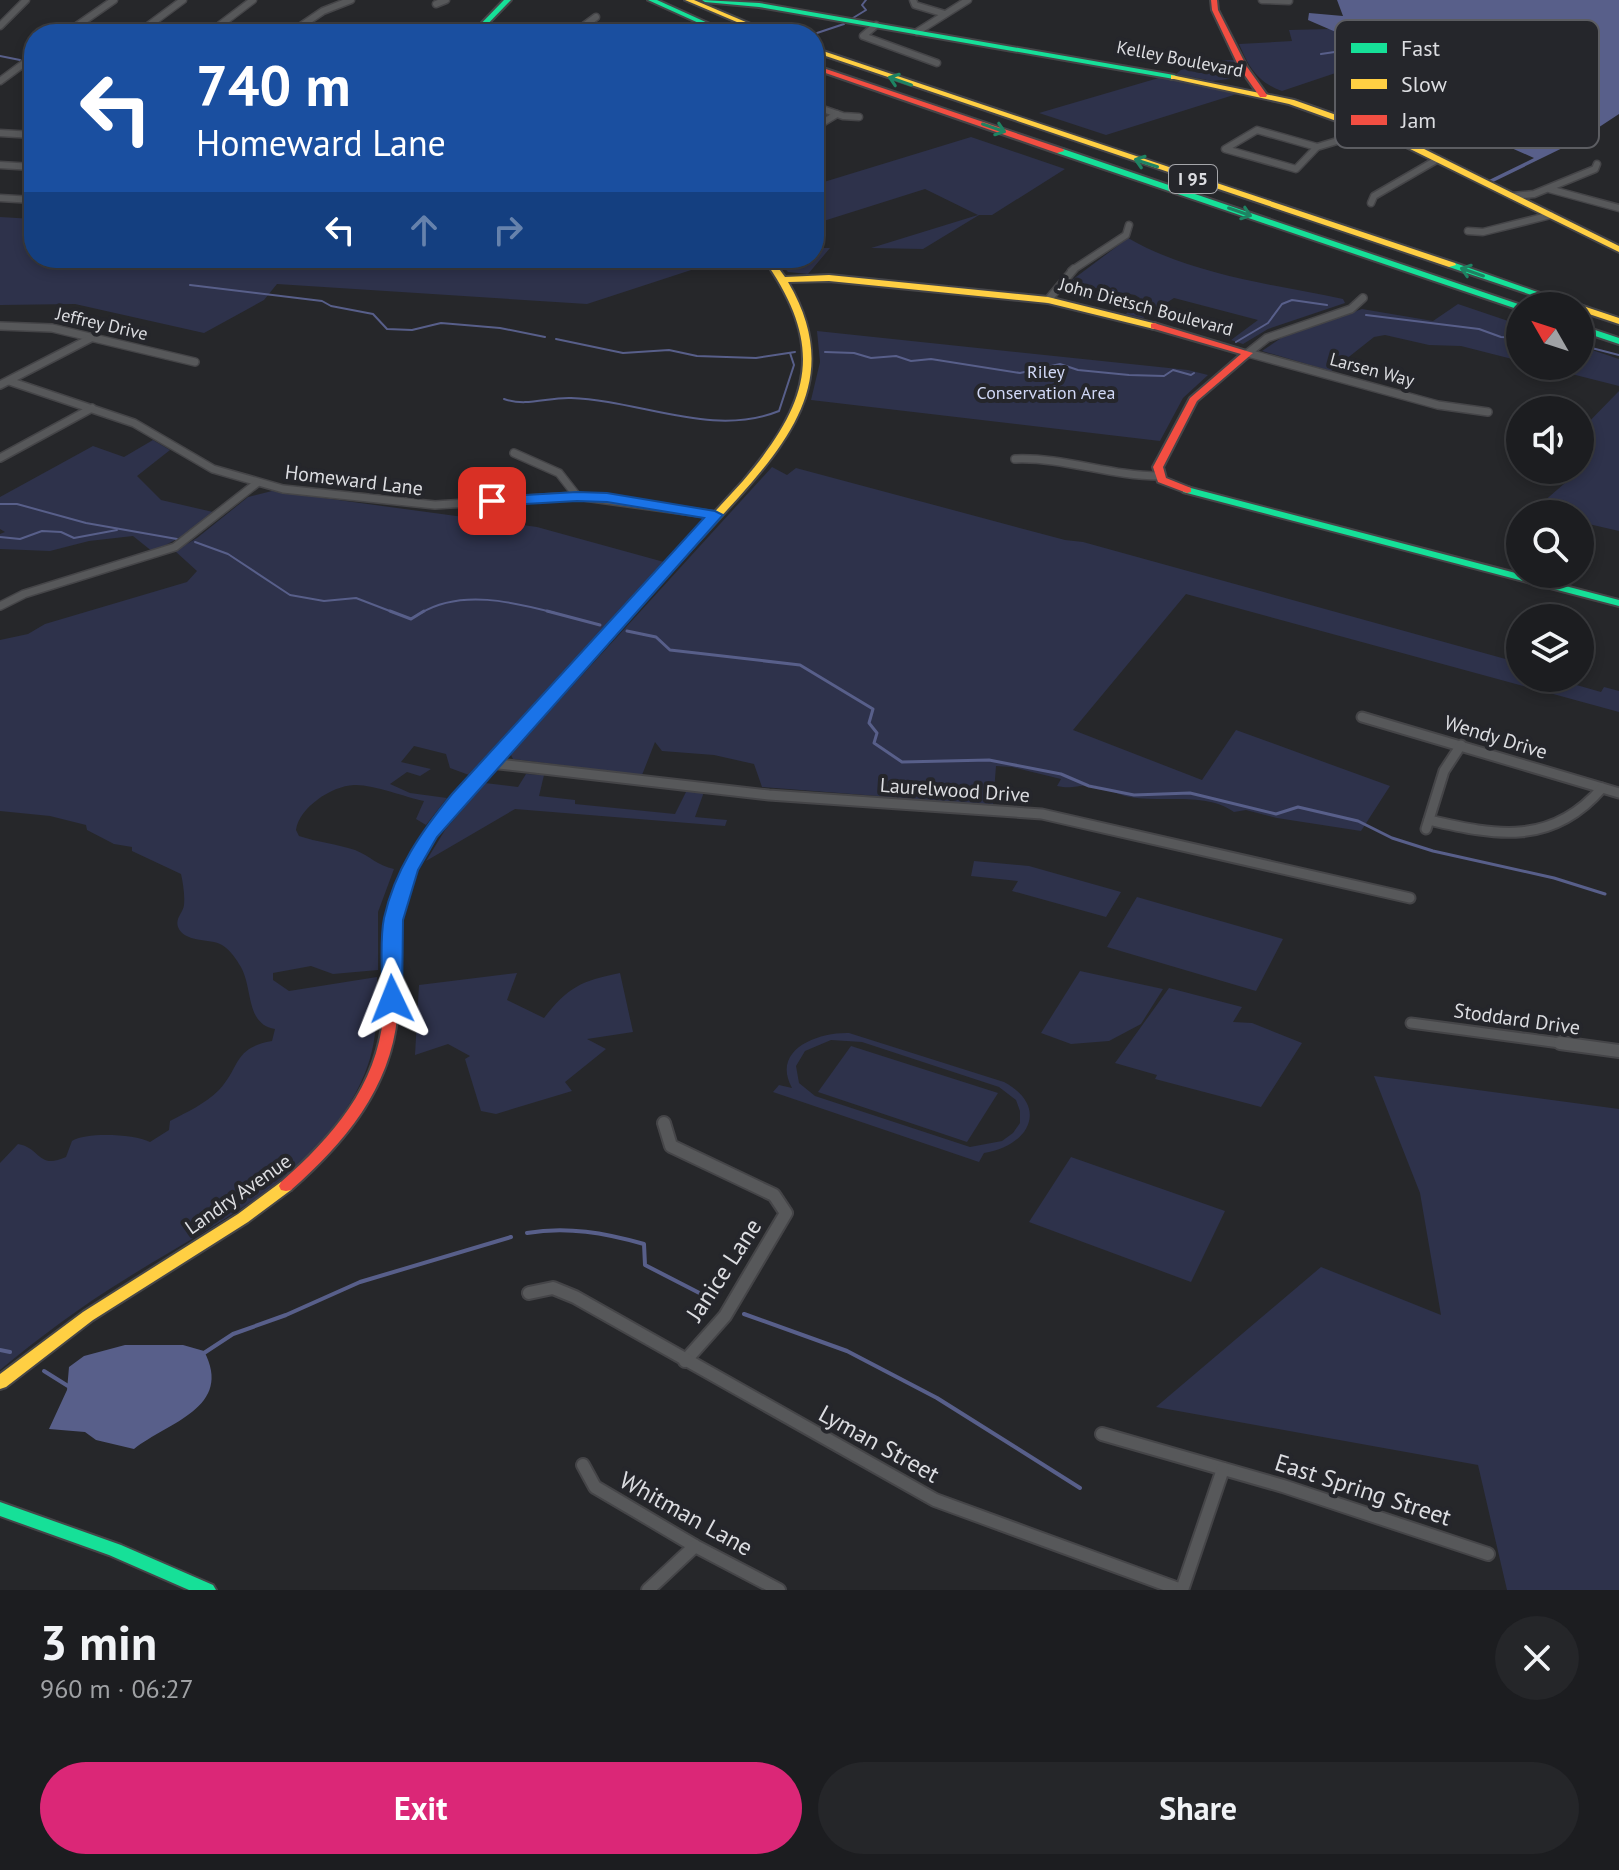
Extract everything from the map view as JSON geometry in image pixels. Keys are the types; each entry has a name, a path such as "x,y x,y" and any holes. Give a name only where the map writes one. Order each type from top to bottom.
{"main road":[{"path":"484,24 508,0"},
{"path":"651,0 706,24"},
{"path":"688,0 747,24"},
{"name":"Kelley Boulevard","path":"705,0 876,25 1210,83 1263,95 1335,118"},
{"path":"1214,0 1216,14 1244,70 1263,95"},
{"name":"I 95","path":"824,53 1531,292"},
{"name":"I 95","path":"824,70 1506,302"},
{"path":"1210,83 1231,80 1244,70"},
{"name":"Kelley Boulevard","path":"1414,148 1619,249"},
{"name":"Landry Avenue","path":"0,1383 97,1310 267,1203 299,1178 337,1140 368,1093 386,1050 392,999 391,934 409,870 436,824 778,443 803,393 809,367 807,330 799,306 775,268"},
{"name":"John Dietsch Boulevard","path":"784,280 829,278 1048,300 1094,309 1248,353"},
{"path":"1594,313 1619,321"},
{"path":"1594,333 1619,341"},
{"name":"John Dietsch Boulevard","path":"1159,476 1158,467 1193,400 1248,353"},
{"path":"1159,476 1167,483 1187,490 1619,603"},
{"path":"0,1509 115,1550 207,1590"}],"street":[{"path":"0,26 26,0"},
{"path":"79,24 114,0"},
{"path":"151,24 183,0"},
{"path":"221,24 253,0"},
{"path":"304,24 323,11 351,0"},
{"path":"436,4 446,0"},
{"path":"913,0 915,5 945,14"},
{"path":"917,32 968,0"},
{"path":"1262,0 1289,1"},
{"path":"586,24 596,17"},
{"path":"876,25 863,36 937,63"},
{"path":"0,81 24,63"},
{"path":"824,109 859,117"},
{"path":"824,122 837,114"},
{"path":"1317,147 1257,130 1225,149 1296,169 1317,147 1335,142"},
{"path":"0,133 24,134"},
{"path":"1371,203 1374,196 1438,159"},
{"path":"1512,196 1549,189 1575,174 1595,169 1597,164"},
{"path":"0,165 24,166"},
{"path":"1549,189 1619,208"},
{"path":"0,198 24,199"},
{"path":"1468,231 1483,232 1551,215"},
{"path":"1048,300 1067,274 1126,235 1129,225"},
{"path":"1248,353 1267,338 1351,309 1363,298"},
{"name":"Jeffrey Drive","path":"0,326 52,328 195,362"},
{"path":"0,385 91,338"},
{"name":"Larsen Way","path":"1248,353 1438,405 1488,412"},
{"name":"Homeward Lane","path":"9,381 134,423 213,469 257,483 378,501 435,505 577,496 625,500 715,515"},
{"path":"0,458 92,408"},
{"path":"514,453 559,472 572,483 577,496"},
{"path":"1015,459 1039,456 1138,476 1159,476"},
{"path":"0,606 24,594 175,547 257,483"},
{"name":"Wendy Drive","path":"1362,717 1619,793"},
{"path":"1461,745 1444,771 1428,824 1475,831 1540,831 1567,822 1586,810 1602,788"},
{"name":"Laurelwood Drive","path":"490,763 769,795 1042,814 1410,898"},
{"name":"Stoddard Drive","path":"1411,1023 1619,1051"},
{"name":"Janice Lane","path":"664,1123 671,1146 774,1195 786,1213 725,1316 685,1361"},
{"name":"Lyman Street","path":"529,1293 553,1288 575,1297 935,1500 1181,1590"},
{"name":"East Spring Street","path":"1102,1434 1283,1486 1488,1554"},
{"name":"Whitman Lane","path":"583,1465 595,1487 695,1546 779,1590"},
{"path":"1181,1590 1223,1469"},
{"path":"648,1590 695,1546"}],"green space":[{"path":"1289,30 1335,31 1335,73 1282,91 1255,73 1239,44 1292,41"},
{"path":"1235,60 1238,73 1229,79 1212,81 1176,74 1192,61"},
{"path":"1162,77 1240,93 1106,135 1039,113"},
{"path":"971,137 1065,169 992,215 979,215 923,249 871,248 978,215 925,189 824,221 824,182"},
{"path":"0,217 24,218 24,268 697,268 587,304 277,284 264,300 204,333 75,304 0,305"},
{"path":"1128,238 1153,251 1205,270 1343,299 1345,303 1268,329 1243,344 1231,340 1258,320 1174,298 1143,318 1126,314 1140,298 1135,295 1068,283"},
{"path":"785,268 813,268 808,274 788,272"},
{"path":"1458,304 1506,320 1506,357 1461,346 1429,345 1385,335 1374,337 1331,371 1262,351 1284,336 1362,309 1433,321"},
{"name":"Riley Conservation Area","path":"817,331 1188,370 1208,375 1183,398 1160,441 811,400 820,362"},
{"path":"1594,351 1619,359 1619,386 1594,380"},
{"path":"1619,391 1619,531 1594,525 1594,500 1545,500 1564,484 1594,484 1594,417"},
{"path":"153,440 170,450 137,476 161,500 213,512 184,535 153,552 133,536 89,541 50,551 0,549 0,534 5,532 0,529 0,497 93,446 124,457"},
{"path":"772,467 787,475 796,468 1065,540 1083,542 1506,659 1506,681 1186,594 1073,730 1202,780 1236,730 1390,786 1361,831 1246,810 1234,812 1198,800 1143,799 1093,785 1062,787 1057,786 1061,779 1012,767 996,766 993,805 762,787 754,764 714,755 662,751 655,742 642,775 513,759 511,755"},
{"path":"272,491 537,527 664,562 469,775 450,768 446,754 414,746 401,762 431,769 420,776 407,772 390,784 410,793 447,798 426,825 416,819 424,801 361,785 345,786 326,794 303,814 296,830 299,836 355,850 394,869 378,912 378,970 333,974 311,966 273,973 273,980 289,991 377,977 372,1049 365,1073 346,1109 322,1141 262,1194 92,1301 0,1370 0,1163 18,1144 50,1161 66,1157 72,1141 88,1136 122,1136 150,1142 169,1130 170,1121 214,1095 244,1053 272,1041 275,1029 258,1020 244,973 229,951 217,943 181,932 178,921 183,908 184,889 181,874 132,851 132,847 114,844 87,830 86,825 50,816 0,811 0,640 28,634 45,624 187,582 197,571 175,551 197,538 248,497"},
{"path":"1604,687 1619,691 1619,712 1546,692 1601,692"},
{"path":"526,774 544,775 539,796 575,800 575,804 675,814 687,790 704,792 695,817 727,820 725,826 515,809 426,861 445,830 485,783 518,787"},
{"path":"974,861 1029,866 1121,892 1106,917 1012,891 1018,881 971,876"},
{"path":"1137,897 1283,939 1256,991 1107,947"},
{"path":"1080,971 1163,989 1141,1024 1109,1041 1071,1044 1041,1033"},
{"path":"517,973 507,1000 544,1018 576,987 620,973 633,1032 587,1039 606,1049 565,1082 572,1091 496,1114 481,1111 465,1059 470,1056 448,1044 415,1055 419,985"},
{"path":"1169,988 1242,1007 1233,1022 1252,1023 1302,1043 1261,1107 1155,1079 1157,1075 1115,1063"},
{"path":"849,1033 1004,1082 1027,1103 1030,1114 1028,1124 1013,1142 984,1153 979,1162 773,1092 779,1085 792,1088 787,1075 792,1054 811,1040","holes":["831,1040 862,1042 999,1087 1016,1100 1020,1123 1002,1141 970,1147 815,1096 799,1083 796,1066 805,1051"]},
{"path":"851,1046 998,1093 967,1142 818,1092"},
{"path":"1374,1076 1619,1109 1619,1590 1507,1590 1478,1465 1156,1407 1321,1267 1441,1315 1420,1193"},
{"path":"1071,1157 1225,1211 1191,1282 1029,1222"}],"shaded area":[{"path":"1337,0 1619,0 1619,114 1599,127 1599,20 1335,20 1335,32 1308,20 1309,13 1343,16"},
{"path":"1511,148 1563,148 1491,183 1487,181 1534,158"},
{"path":"125,1345 183,1345 204,1351 211,1370 210,1387 204,1400 179,1421 134,1449 96,1440 85,1432 49,1429 67,1390 69,1367 84,1356"}],"waterway":[{"path":"853,18 866,10 862,5 866,0"},
{"path":"824,31 844,24"},
{"path":"1321,54 1335,52"},
{"path":"0,56 20,60"},
{"path":"190,285 322,301 331,306 373,314 387,329 412,330 441,323 500,328 545,337"},
{"path":"1236,342 1268,323 1282,304 1292,300 1327,305"},
{"path":"1366,315 1479,329 1506,337"},
{"path":"556,339 623,353 669,350 697,356 756,358 795,352"},
{"path":"1594,349 1619,355"},
{"path":"825,352 854,353 871,358 896,356 911,361 931,359 1020,373 1060,364 1078,370 1129,375 1164,376 1173,370 1191,375 1194,373"},
{"path":"504,399 529,402 571,398 702,419 728,421 754,418 779,411 794,365 790,353"},
{"path":"0,504 17,504 86,523 177,539"},
{"path":"0,537 20,539 42,531 61,532 74,538 117,530"},
{"path":"195,542 228,554 290,595 324,601 356,598 395,613"},
{"path":"421,613 453,601 470,600 505,602 550,612"},
{"path":"390,611 411,619 424,611"},
{"path":"550,612 555,613"},
{"path":"550,612 600,625"},
{"path":"627,631 656,637 670,650 800,665 873,709 869,723 877,733 874,743 902,762 989,760 1061,774 1089,786 1134,795 1190,793 1276,814 1298,807 1358,821 1392,838 1433,851 1554,878 1605,894"},
{"path":"527,1233 557,1230 586,1232 644,1244 645,1265 713,1300"},
{"path":"204,1353 233,1334 286,1315 360,1282 511,1237"},
{"path":"744,1314 847,1351 937,1398 1080,1488"},
{"path":"0,1350 10,1352"},
{"path":"44,1371 68,1386"}],"traffic: fast":[{"path":"484,24 508,0"},
{"path":"651,0 706,24"},
{"path":"705,0 759,5 1174,77"},
{"path":"1060,151 1506,302"},
{"path":"1452,265 1532,292"},
{"path":"1594,333 1619,341"},
{"path":"1187,490 1619,603"},
{"path":"0,1509 115,1550 207,1590"}],"traffic: slow":[{"path":"688,0 747,24"},
{"path":"824,53 1452,265"},
{"path":"1174,77 1291,102 1335,118"},
{"path":"1415,148 1619,249"},
{"path":"510,741 746,483 789,424 805,384 808,348 797,307 774,268"},
{"path":"784,280 829,278 1048,300 1154,326"},
{"path":"1594,313 1619,321"},
{"path":"0,1383 88,1316 243,1218 286,1186"}],"traffic: jam":[{"path":"1214,0 1215,10 1243,67 1263,95"},
{"path":"824,70 1060,151"},
{"path":"1154,326 1248,353 1193,400 1158,467 1162,480 1187,490"},
{"path":"286,1186 343,1129 371,1085 381,1061 391,1008 392,926 398,899 417,854 445,814 510,741"}],"route":[{"path":"392,999 393,920 409,870 428,835 715,515 625,500 577,496 492,501"}]}
